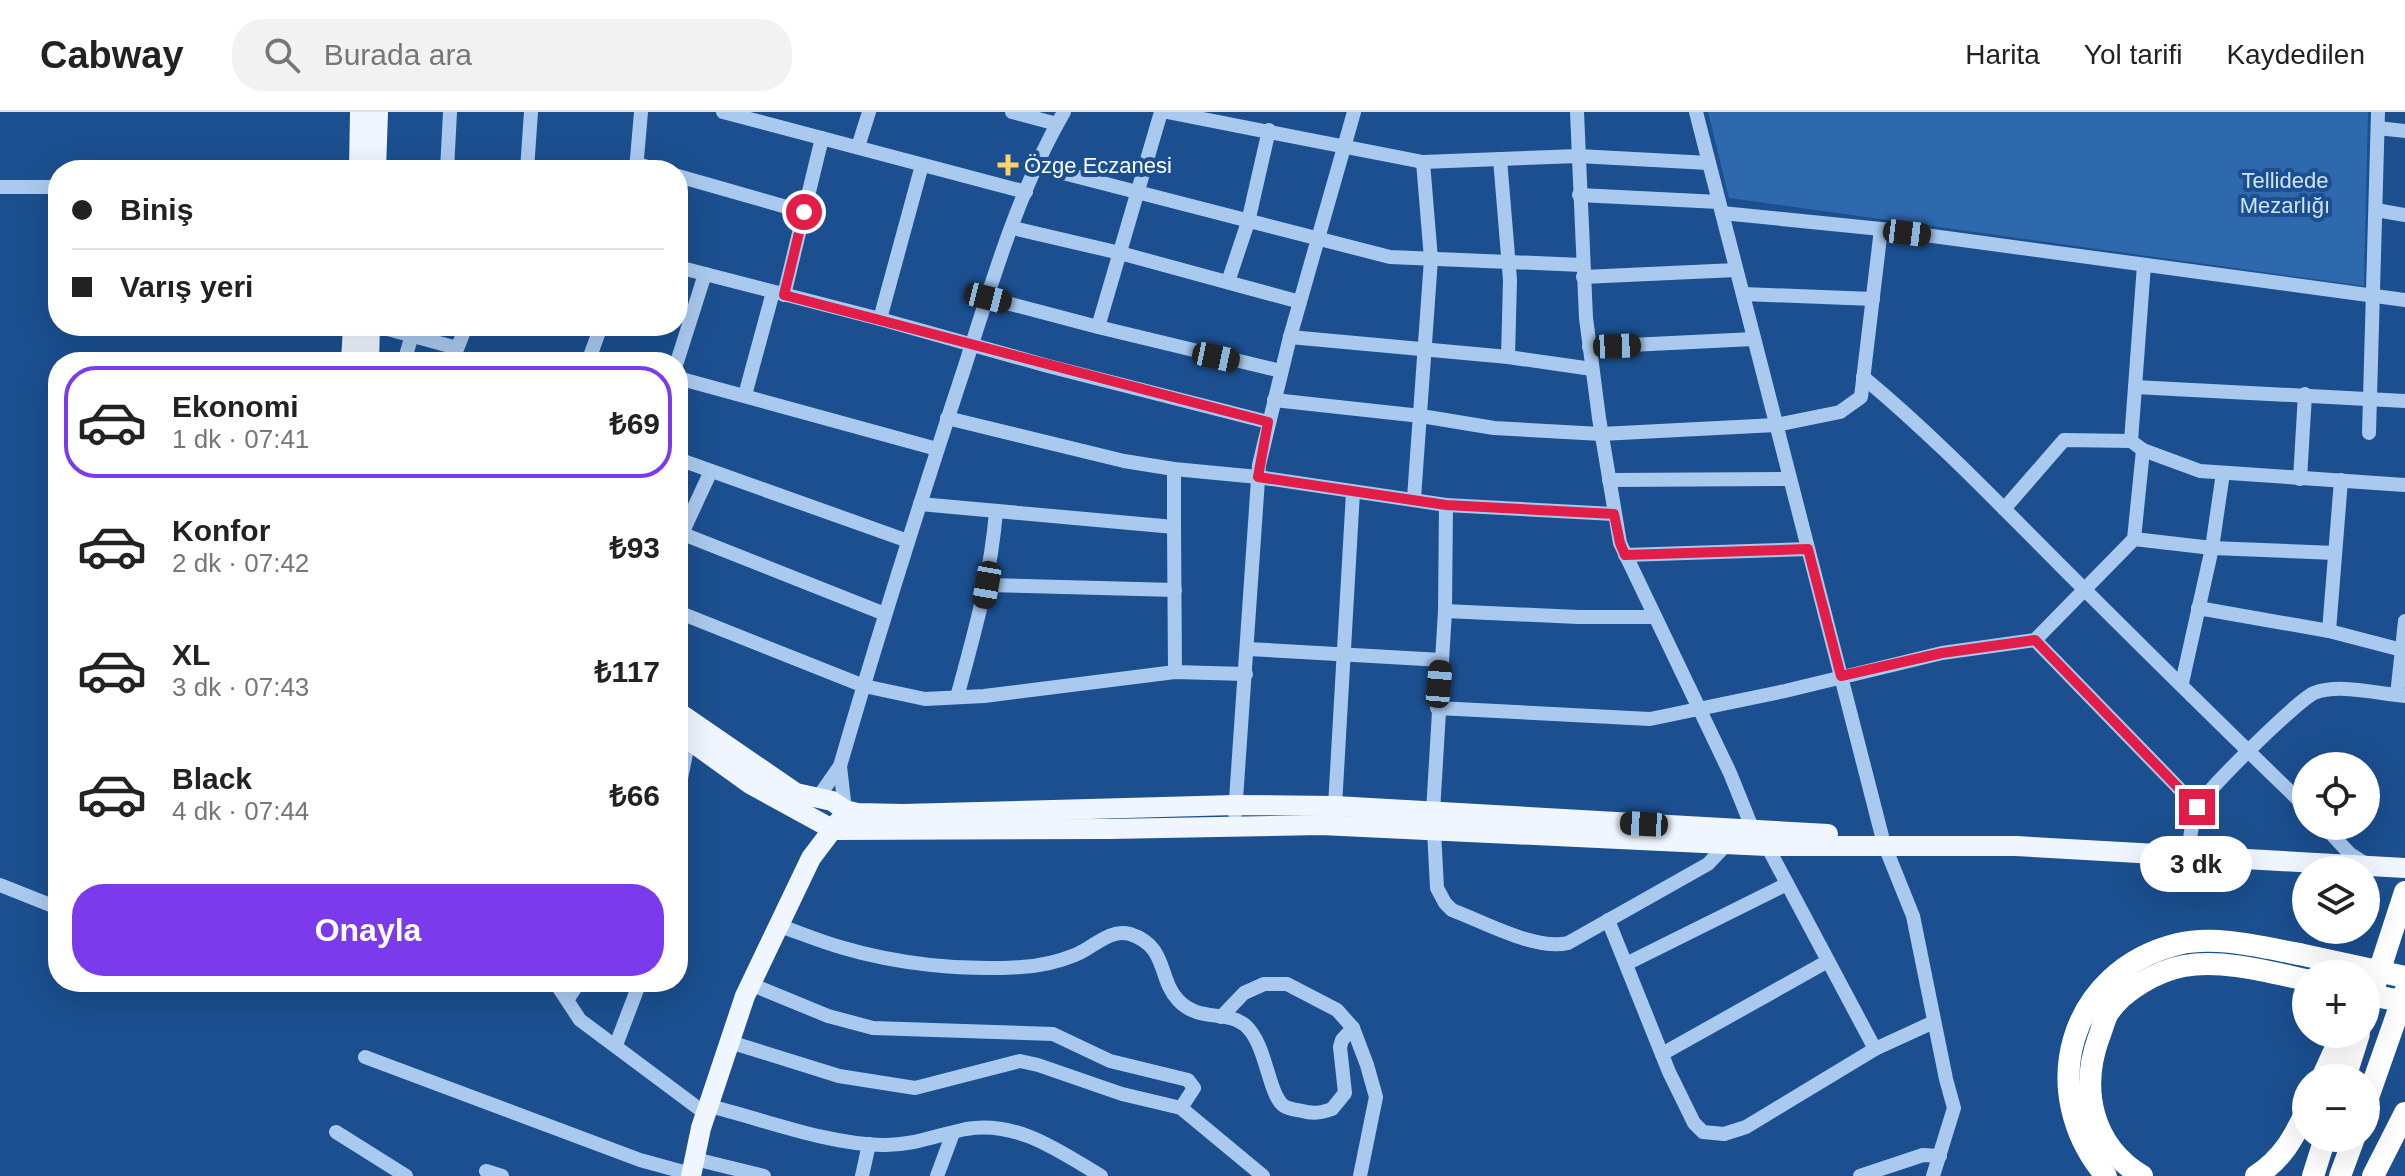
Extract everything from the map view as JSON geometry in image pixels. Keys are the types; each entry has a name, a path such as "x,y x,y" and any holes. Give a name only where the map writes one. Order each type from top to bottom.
{"highway":[{"path":"2372,960 2384,928 2405,890"},
{"path":"2380,968 2405,890"},
{"path":"2106,1176 2083,1142 2073,1120 2068,1095 2068,1067 2076,1030 2095,996 2122,969 2150,953 2180,944 2212,941 2299,954 2405,977"},
{"path":"2142,1176 2103,1138 2090,1104 2090,1062 2107,1014 2142,980 2185,965 2234,966 2292,977"},
{"path":"2380,1064 2405,992"},
{"path":"2380,997 2405,1002"},
{"path":"2373,1176 2405,1113"},
{"path":"2256,1176 2270,1167 2292,1142"},
{"path":"2313,1176 2321,1152"},
{"path":"2340,1176 2349,1152"}],"main road":[{"path":"359,160 360,112"},
{"path":"376,160 378,112"},
{"path":"688,729 796,793 832,801 845,810 857,813 1235,815 1321,825 1434,821 1753,830 1817,832 1884,844"},
{"path":"688,730 750,784 834,830 1109,829 1335,806 1434,821 1727,844 2016,846 2292,862"},
{"path":"811,858 812,820 817,799"},
{"path":"692,1170 707,1110 750,984 811,858 834,830 845,810"},
{"path":"2380,867 2405,868"}],"street":[{"path":"448,160 450,112"},
{"path":"528,160 531,112"},
{"path":"637,160 641,112"},
{"path":"723,112 1026,192"},
{"path":"858,147 869,112"},
{"path":"817,799 840,766 971,345 1036,166 1061,118 1012,112"},
{"path":"1098,327 1164,112 1423,162 1578,156 1709,163"},
{"path":"1235,815 1258,477 1281,371 1354,112"},
{"path":"1577,112 1589,347 1620,543 1700,709 1753,830"},
{"path":"1696,112 1884,844 1913,916 1954,1108 1933,1176"},
{"path":"2369,433 2378,112"},
{"path":"2378,128 2405,131"},
{"path":"1228,282 1248,222 1269,130"},
{"path":"745,395 804,212 822,138"},
{"path":"1500,159 1508,261 1508,357"},
{"path":"1414,498 1431,259 1423,162"},
{"path":"880,319 922,165"},
{"path":"1036,166 1390,257 1508,261 1583,271 1736,270"},
{"path":"688,179 804,212"},
{"path":"0,187 48,187"},
{"path":"1579,195 1720,208 2405,300"},
{"path":"2376,210 2405,215"},
{"path":"1013,228 1120,253 1300,302"},
{"path":"1274,400 1421,416 1494,428 1601,434 1776,425 1840,412 1861,397 1881,229"},
{"path":"1437,708 1650,719 1942,653 2035,640 2134,539 2135,387 2144,265"},
{"path":"688,270 1268,422"},
{"path":"688,327 705,274"},
{"path":"1743,294 1873,299"},
{"path":"988,298 1281,371"},
{"path":"414,336 449,352"},
{"path":"1290,337 1508,357 1592,369"},
{"path":"1589,347 1754,339"},
{"path":"1863,377 1917,422 2292,793"},
{"path":"688,381 937,449"},
{"path":"2135,387 2405,401"},
{"path":"2300,479 2305,394"},
{"path":"947,418 1124,461 1174,469 1258,477 1446,505 1614,514"},
{"path":"2004,509 2064,440 2137,445 2200,471 2405,485"},
{"path":"688,463 908,541"},
{"path":"1174,469 1175,672"},
{"path":"688,518 711,471"},
{"path":"2182,683 2212,548 2223,473"},
{"path":"1609,480 1790,479"},
{"path":"2329,631 2341,480"},
{"path":"1335,806 1353,492"},
{"path":"920,504 1174,527"},
{"path":"1446,505 1445,611 1437,708 1434,821 1437,888 1452,910 1534,942 1555,946 1568,943 1708,864 1727,844"},
{"path":"957,697 987,585 996,511"},
{"path":"688,539 885,614"},
{"path":"2134,539 2212,548 2335,553"},
{"path":"1625,555 1808,549"},
{"path":"987,585 1175,590"},
{"path":"2198,608 2329,631 2402,650"},
{"path":"1445,611 1655,617"},
{"path":"688,616 864,686 925,699 1175,672 1246,674"},
{"path":"2187,857 2197,807 2248,751 2313,694 2333,689 2401,696 2405,621"},
{"path":"2035,640 2197,807"},
{"path":"1248,649 1442,660"},
{"path":"840,766 845,810"},
{"path":"2337,840 2353,856"},
{"path":"1767,846 1875,1049"},
{"path":"1626,964 1787,884"},
{"path":"0,885 48,904"},
{"path":"1608,920 1662,1054 1694,1123 1703,1132 1724,1134 1746,1127 1875,1049 1934,1022"},
{"path":"777,925 842,948 934,966 1022,967 1055,962 1079,954 1112,935 1128,933 1150,945 1165,968 1171,992 1179,1002 1195,1013 1238,1021 1247,1027 1267,1063 1277,1098 1285,1107 1309,1113 1332,1109 1345,1093 1340,1047 1353,1028"},
{"path":"1662,1054 1828,961"},
{"path":"750,984 828,1016 873,1028 1053,1034 1110,1061 1188,1080 1194,1088 1181,1108"},
{"path":"1221,1017 1244,993 1264,984 1287,984 1337,1010 1353,1028 1376,1097 1360,1176"},
{"path":"562,992 580,1020 707,1110 881,1145 923,1142 967,1129 1002,1128 1051,1145 1101,1176"},
{"path":"567,1000 572,992"},
{"path":"616,1045 636,992"},
{"path":"730,1042 839,1076 915,1088 1020,1061 1038,1065 1122,1094 1181,1108 1263,1176"},
{"path":"365,1057 640,1160 692,1170 764,1176"},
{"path":"336,1132 406,1176"},
{"path":"937,1176 953,1133"},
{"path":"862,1176 869,1144"},
{"path":"1860,1176 1923,1155 1940,1156"},
{"path":"486,1171 502,1176"}],"green space":[{"name":"Tellidede Mezarlığı","path":"1708,112 2368,112 2364,286 1729,198"}],"place":[{"name":"Özge Eczanesi","path":"1008,165"}],"route":[{"path":"804,212 784,295 1268,422 1258,477 1446,505 1614,514 1625,555 1808,549 1841,676 1942,653 2035,640 2197,807"}]}
